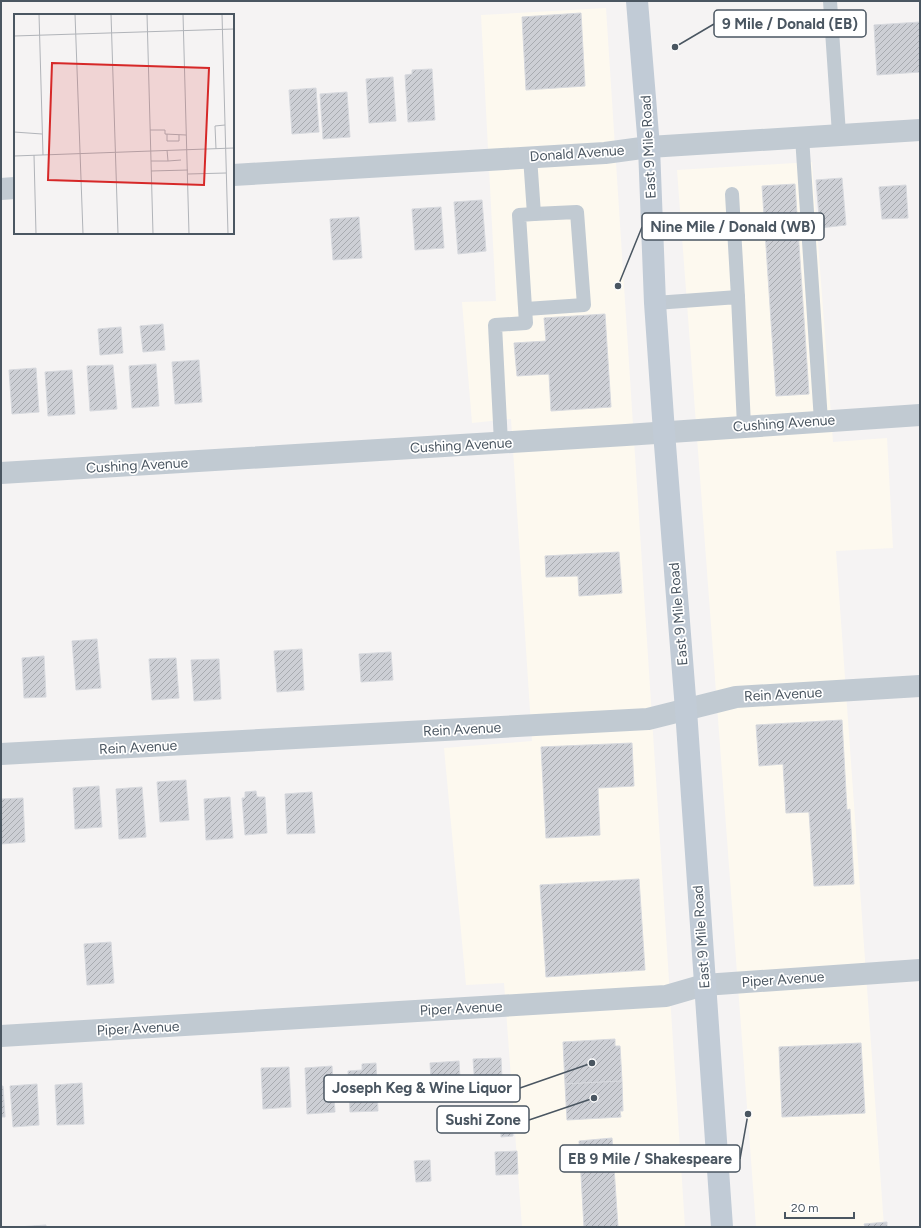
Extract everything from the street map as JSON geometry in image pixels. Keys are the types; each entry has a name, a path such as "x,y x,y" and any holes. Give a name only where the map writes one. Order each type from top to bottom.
{"main road":[{"name":"East 9 Mile Road","path":"637,1 649,147 655,303 686,710 722,1227"}],"street":[{"name":"Donald Avenue","path":"234,175 605,153 649,147 920,130"},
{"path":"1,189 14,188"},
{"name":"Cushing Avenue","path":"1,473 501,443 920,415"},
{"name":"Rein Avenue","path":"1,754 648,719 736,697 920,686"},
{"name":"Piper Avenue","path":"1,1036 666,996 704,985 920,970"}],"lane":[{"path":"830,1 839,134"},
{"path":"802,137 821,421"},
{"path":"530,157 534,214"},
{"path":"732,194 744,426"},
{"path":"501,443 495,325 526,323 519,215 578,212 584,305 526,309"},
{"path":"655,303 738,297"}],"shaded area":[{"path":"606,8 685,1227 522,1227 504,983 466,985 444,748 532,741 511,419 472,423 462,302 496,301 481,15"},
{"path":"812,162 833,442 887,438 893,548 836,551 884,1227 756,1227 677,170"}],"building":[{"path":"581,13 585,86 526,90 522,17"},
{"path":"920,22 920,72 877,75 874,25"},
{"path":"432,69 435,120 408,122 405,75 412,74 412,70"},
{"path":"393,77 396,121 369,123 366,79"},
{"path":"316,88 319,132 292,134 289,90"},
{"path":"347,92 350,137 323,139 320,94"},
{"path":"842,178 846,225 820,228 816,180"},
{"path":"795,184 809,394 776,396 762,186"},
{"path":"906,185 908,218 882,219 879,187"},
{"path":"482,200 486,251 458,254 454,202"},
{"path":"441,207 444,248 415,250 412,209"},
{"path":"359,217 362,258 333,260 330,219"},
{"path":"605,314 611,407 551,411 549,374 517,376 514,343 546,341 544,318"},
{"path":"163,324 165,350 143,352 140,326"},
{"path":"121,327 123,353 100,355 98,329"},
{"path":"199,360 202,402 175,404 172,362"},
{"path":"156,364 159,406 132,408 129,366"},
{"path":"113,365 117,409 90,411 87,366"},
{"path":"36,368 39,412 12,414 9,370"},
{"path":"72,370 75,414 48,416 45,372"},
{"path":"619,552 622,593 579,596 578,576 546,577 545,556"},
{"path":"97,639 101,688 76,690 72,641"},
{"path":"302,649 304,690 277,692 274,651"},
{"path":"391,652 393,680 361,682 359,654"},
{"path":"44,656 46,697 24,698 22,658"},
{"path":"176,658 179,698 152,700 149,659"},
{"path":"219,659 221,699 194,701 191,660"},
{"path":"842,720 847,810 850,809 854,884 814,886 809,812 786,813 783,764 759,766 756,725"},
{"path":"632,743 634,786 598,788 600,835 546,838 541,747"},
{"path":"186,780 189,820 160,822 157,782"},
{"path":"99,786 102,827 75,829 73,788"},
{"path":"142,787 146,837 119,839 116,789"},
{"path":"256,791 257,797 265,797 267,833 245,835 242,798 245,798 245,792"},
{"path":"312,792 315,833 287,834 285,794"},
{"path":"230,797 233,838 206,840 204,799"},
{"path":"23,798 25,842 1,844 1,799"},
{"path":"639,879 645,970 546,977 540,885"},
{"path":"111,942 114,983 87,985 84,944"},
{"path":"615,1039 615,1046 620,1046 622,1081 565,1084 563,1042"},
{"path":"861,1043 865,1113 782,1117 779,1047"},
{"path":"501,1058 503,1099 476,1101 473,1059"},
{"path":"459,1061 461,1095 432,1097 430,1063"},
{"path":"376,1063 378,1111 350,1112 348,1071 362,1070 362,1064"},
{"path":"332,1066 335,1112 307,1114 305,1068"},
{"path":"289,1067 291,1107 263,1109 261,1068"},
{"path":"622,1081 623,1111 620,1111 621,1117 567,1120 565,1084"},
{"path":"82,1083 84,1124 57,1125 55,1085"},
{"path":"37,1084 39,1125 13,1127 10,1086"},
{"path":"1,1086 3,1086 5,1117 1,1117"},
{"path":"501,1120 513,1120 513,1136 501,1137"},
{"path":"612,1138 618,1227 584,1227 579,1141"},
{"path":"517,1151 518,1174 496,1175 495,1152"},
{"path":"430,1160 431,1181 416,1182 414,1161"},
{"path":"887,1222 887,1227 865,1227 864,1224"},
{"path":"46,1225 46,1227 18,1227"}],"place":[{"name":"9 Mile / Donald (EB)","path":"675,47"},
{"name":"Nine Mile / Donald (WB)","path":"618,286"},
{"name":"Joseph Keg & Wine Liquor","path":"592,1063"},
{"name":"Sushi Zone","path":"594,1098"},
{"name":"EB 9 Mile / Shakespeare","path":"748,1114"}]}
